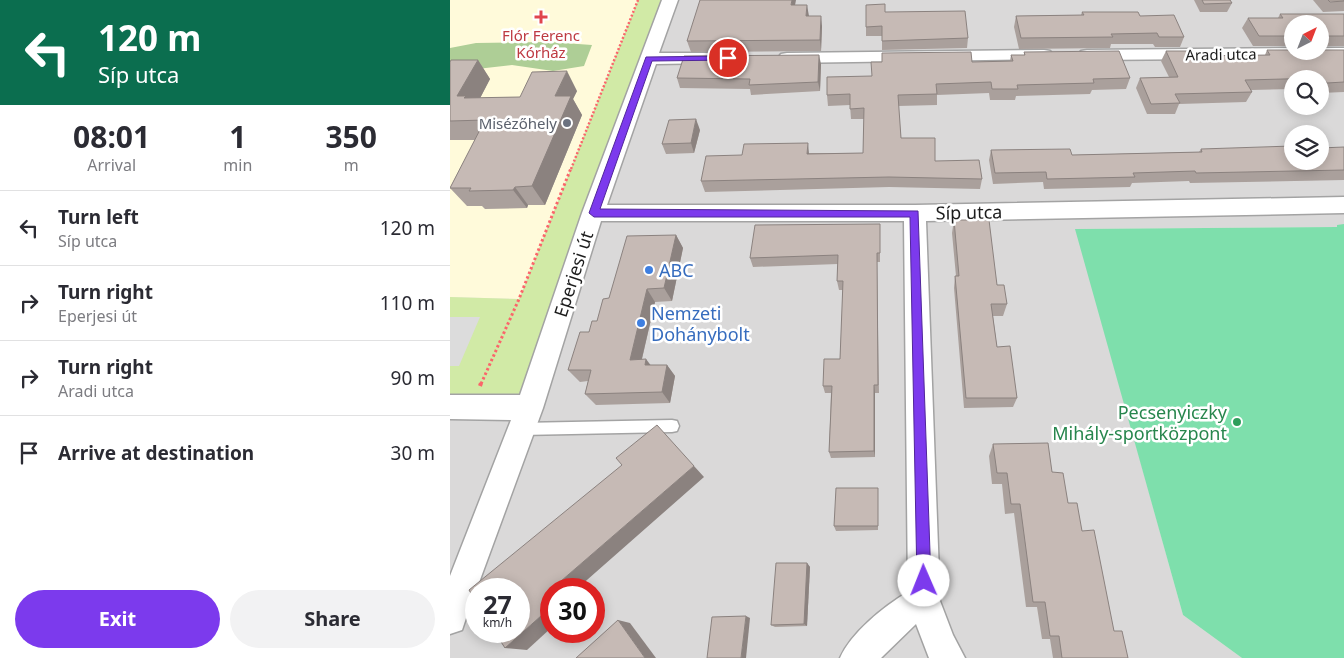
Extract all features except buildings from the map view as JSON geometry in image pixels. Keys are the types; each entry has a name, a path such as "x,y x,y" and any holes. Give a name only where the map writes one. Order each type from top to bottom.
{"street":[{"name":"Eperjesi út","path":"450,618 525,418 594,213 670,0"},
{"name":"Aradi utca","path":"768,58 1344,53"},
{"path":"649,59 738,58"},
{"name":"Síp utca","path":"594,213 915,214 1344,205"},
{"path":"915,214 924,601 940,645 948,658"},
{"path":"460,407 525,418"},
{"path":"857,658 900,615 924,601"}],"lane":[{"path":"525,418 672,426"}],"path":[{"path":"460,407 519,299 638,0"}],"shaded area":[{"path":"450,0 638,0 519,299 450,297"},
{"path":"673,0 1344,0 1344,227 1076,229 1183,615 1242,658 450,658 450,394 520,394"},
{"path":"450,317 480,317 459,366 450,366"}],"green space":[{"path":"638,0 673,0 520,394 450,394 450,297 519,299"},
{"path":"550,42 592,45 584,66 553,71 512,65 477,69 450,82 450,48 476,43"},
{"name":"Pecsenyiczky Mihály-sportközpont","path":"1344,224 1344,658 1242,658 1183,615 1075,229 1337,227 1337,225"}],"place":[{"name":"Flór Ferenc Kórház","path":"541,17"},
{"name":"Misézőhely","path":"567,123"},
{"name":"ABC","path":"649,270"},
{"name":"Nemzeti Dohánybolt","path":"641,323"},
{"name":"Pecsenyiczky Mihály-sportközpont","path":"1237,422"}],"route":[{"path":"728,58 649,59 594,213 915,214 924,581"}]}
